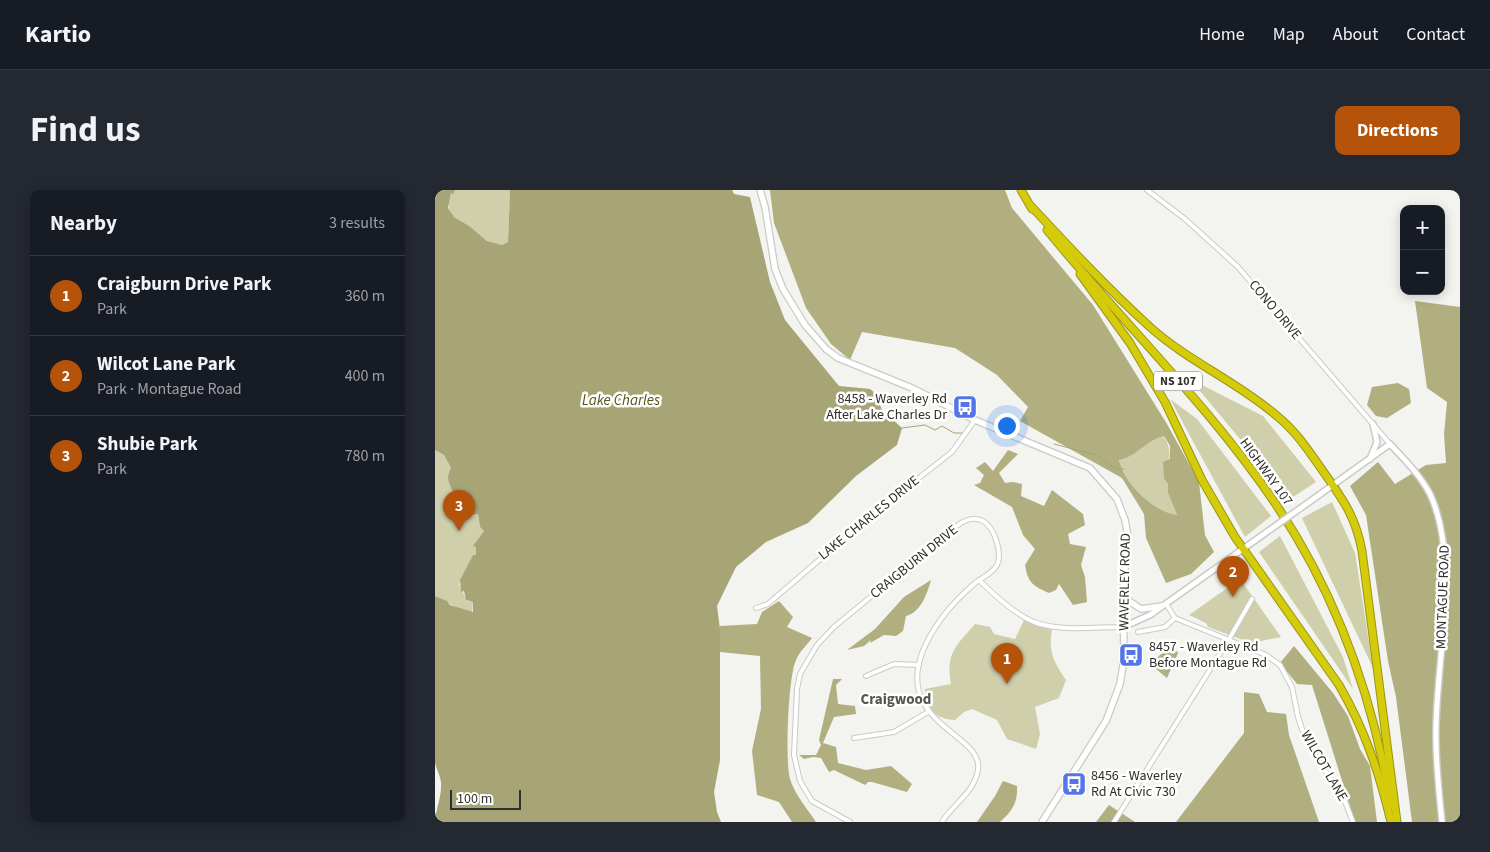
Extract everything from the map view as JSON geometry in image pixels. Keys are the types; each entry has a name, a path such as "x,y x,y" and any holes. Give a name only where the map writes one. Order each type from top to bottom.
{"highway":[{"name":"HIGHWAY 107","path":"1021,190 1030,206 1063,248 1222,432 1275,503 1301,546 1320,581 1349,647 1363,686 1375,727 1394,822"},
{"path":"1030,206 1073,252 1151,328 1202,367 1265,406 1288,426 1333,485 1353,517 1360,540 1394,822"},
{"path":"1063,248 1130,343 1165,402 1202,480 1244,549 1339,685 1371,750 1394,822"}],"main road":[{"name":"WAVERLEY ROAD","path":"760,190 765,207 775,269 791,304 815,337 838,358 912,388 975,420 1090,468 1117,498 1125,520 1127,537 1123,588 1124,658 1120,684 1112,709 1100,732 1042,822"},
{"path":"1123,588 1129,601 1141,609 1164,605"}],"street":[{"name":"CONO DRIVE","path":"1147,190 1185,220 1238,267 1390,444"},
{"name":"LAKE CHARLES DRIVE","path":"756,608 768,604 869,517 949,454 975,420"},
{"path":"1369,461 1377,442 1373,424"},
{"path":"979,580 1021,615 1040,624 1061,627 1123,627 1146,618 1271,528 1369,461 1390,444"},
{"name":"MONTAGUE ROAD","path":"1390,444 1418,476 1430,494 1440,516 1446,545 1446,588 1436,727 1441,822"},
{"name":"CRAIGBURN DRIVE","path":"850,822 812,801 800,781 795,766 797,689 804,664 817,645 834,627 958,525 975,518 983,521 989,527 1000,553 997,566 989,575 979,580 953,602 942,617 922,653 919,665 920,696 928,712 972,751 979,764 976,777 965,796 942,822"},
{"path":"1114,822 1228,641 1252,599"},
{"path":"1138,632 1165,627 1175,618 1164,605"},
{"name":"WILCOT LANE","path":"1175,618 1275,660 1285,671 1292,687 1298,717 1304,734 1343,799 1353,822"},
{"path":"866,676 894,664 919,665"},
{"path":"854,738 894,732 928,712"},
{"path":"837,822 839,816"}],"green space":[{"path":"455,190 510,190 508,242 502,245 490,243 454,217 449,206 451,193 453,195"},
{"path":"1190,379 1263,416 1316,482 1290,499"},
{"path":"1170,399 1197,419 1271,516 1245,537"},
{"path":"1163,436 1169,446 1169,462 1164,479 1168,484 1168,493 1177,515 1158,508 1141,495 1127,478 1119,459 1125,458 1151,441"},
{"path":"435,450 444,455 451,468 448,478 455,497 460,497 458,500 469,516 478,514 480,527 484,531 476,542 476,555 473,555 459,584 467,601 473,602 472,613 435,596"},
{"path":"1332,502 1355,553 1373,668 1302,518"},
{"path":"1280,536 1343,657 1353,689 1259,552"},
{"path":"1240,579 1281,637 1251,643 1208,627 1206,623 1189,615"},
{"path":"1024,620 1052,630 1051,644 1053,656 1066,680 1059,698 1035,707 1040,734 1036,749 1007,739 997,720 972,709 964,712 955,720 942,718 929,707 925,689 951,684 951,657 958,644 975,624 990,627 994,634 1015,639"}],"shaded area":[{"path":"770,190 1005,190 1012,208 1093,305 1167,424 1199,482 1205,535 1214,552 1191,574 1166,583 1146,538 1144,514 1122,478 1020,421 1028,407 997,375 955,348 862,332 850,360 831,344 806,308 774,223","holes":["1164,436 1170,446 1170,459 1163,462 1164,479 1168,484 1168,493 1177,515 1159,509 1142,496 1128,480 1119,460 1131,456 1152,441"]},
{"path":"1415,301 1460,307 1460,822 1412,822 1396,697 1388,661 1366,515 1350,486 1378,462 1395,484 1426,465 1446,463 1444,434 1447,402 1427,388"},
{"path":"1398,383 1409,389 1411,403 1387,418 1376,416 1367,405 1372,387"},
{"path":"1008,450 1018,454 999,473 1005,483 1022,484 1021,496 1044,506 1052,490 1083,514 1085,525 1068,534 1070,544 1086,547 1081,565 1085,577 1087,602 1073,605 1059,584 1056,590 1049,593 1032,583 1025,565 1035,549 1023,535 1012,507 974,485 980,483 984,475 976,468 985,462 993,471"},
{"path":"931,580 919,607 916,611 906,616 903,631 896,636 884,635 870,643 871,640 864,646 847,650 875,629 904,597"},
{"path":"779,601 793,617 787,627 812,638 799,654 793,669 788,720 788,770 792,785 816,822 792,822 779,802 757,795 752,751 761,709 760,656 720,652 720,626 757,624 762,612"},
{"path":"1294,646 1333,693 1348,716 1360,749 1370,766 1377,822 1355,822 1312,685 1297,684 1280,663"},
{"path":"1173,647 1178,653 1167,678 1150,664 1168,648"},
{"path":"833,679 842,679 836,685 838,704 855,706 856,714 834,717 823,743 836,747 838,763 866,770 891,766 912,784 907,792 872,782 868,782 865,785 834,770 829,772 821,758 804,759 799,755 816,755 821,745 819,740"},
{"path":"1244,692 1259,694 1267,712 1286,714 1289,735 1319,822 1176,822 1244,733"},
{"path":"1003,781 1017,786 1015,802 1011,810 1000,822 977,822 995,796"},
{"path":"1109,805 1135,822 1096,822"}],"water":[{"name":"Lake Charles","path":"435,190 455,190 453,195 451,193 448,208 454,217 469,226 487,241 502,245 508,242 510,190 732,190 734,194 750,197 770,282 785,320 839,386 870,389 875,393 882,410 902,428 897,445 856,476 808,523 766,542 736,567 717,606 720,629 720,760 714,792 717,812 721,822 435,822 441,787 435,763 435,596 447,601 450,605 473,612 473,602 466,600 464,591 461,592 460,580 473,555 476,555 476,547 473,546 484,531 480,527 478,514 469,516 459,505 460,497 455,497 448,479 451,468 444,455 435,450"}],"waterway":[{"path":"902,428 925,425 935,430 942,426 954,433 962,433"},
{"path":"1054,444 1096,455 1116,469 1124,469"}],"place":[{"name":"8458 - Waverley Rd After Lake Charles Dr","path":"965,407"},
{"name":"Shubie Park","path":"459,531"},
{"name":"Wilcot Lane Park","path":"1233,597"},
{"name":"8457 - Waverley Rd Before Montague Rd","path":"1131,655"},
{"name":"Craigburn Drive Park","path":"1007,684"},
{"name":"8456 - Waverley Rd At Civic 730","path":"1074,784"}],"district":[{"name":"Craigwood","path":"896,699"}]}
